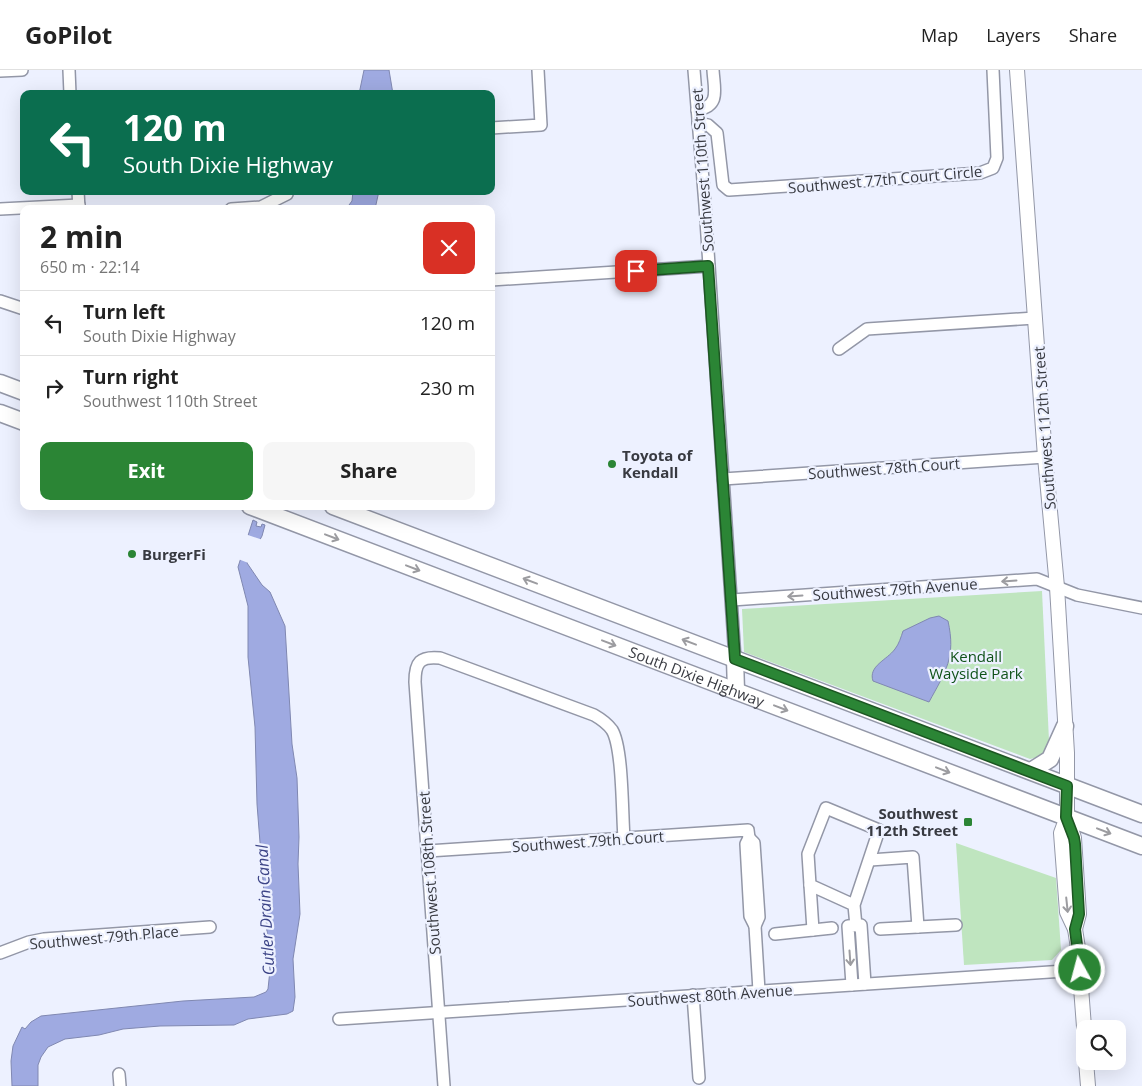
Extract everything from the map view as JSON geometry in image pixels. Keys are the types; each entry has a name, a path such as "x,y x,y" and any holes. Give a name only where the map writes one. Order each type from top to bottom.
{"highway":[{"path":"0,383 20,390"},
{"path":"0,413 20,420"},
{"name":"South Dixie Highway","path":"261,510 1142,846"},
{"name":"South Dixie Highway","path":"344,510 1142,814"},
{"path":"735,659 736,691"},
{"path":"1031,772 1050,759 1065,726"}],"main road":[{"name":"Southwest 112th Street","path":"1017,70 1045,456 1057,587 1065,726 1066,817 1075,844 1079,914 1075,929 1084,1020"},
{"path":"1087,1070 1088,1086"}],"street":[{"path":"0,71 22,70"},
{"path":"69,70 70,90"},
{"path":"495,128 541,125 538,70"},
{"name":"Southwest 110th Street","path":"694,70 735,659"},
{"path":"697,110 712,105 714,98 714,70"},
{"name":"Southwest 77th Court Circle","path":"720,163 723,185 725,188 733,191 987,172 996,163 998,152 993,70"},
{"path":"698,123 708,125 717,133 720,163 701,160"},
{"path":"265,205 285,195"},
{"path":"0,209 20,208"},
{"path":"495,280 708,266"},
{"path":"0,301 20,308"},
{"path":"839,349 867,329 1036,318"},
{"name":"Southwest 78th Court","path":"723,479 1045,456"},
{"name":"Southwest 79th Avenue","path":"732,600 1037,580 1077,595 1142,608"},
{"name":"Southwest 108th Street","path":"444,1086 415,682 415,673 420,661 426,658 440,658 594,715 605,722 612,730 618,751 624,838"},
{"path":"813,930 808,854 826,808 879,830 854,905 855,926 852,985"},
{"name":"Southwest 79th Court","path":"428,851 624,838 749,834 746,844 750,916 755,926 759,992"},
{"path":"870,860 913,857 918,927"},
{"path":"810,885 854,905"},
{"path":"880,929 956,925"},
{"path":"855,926 865,984"},
{"name":"Southwest 79th Place","path":"0,953 29,942 44,939 210,927"},
{"path":"774,934 832,928"},
{"name":"Southwest 80th Avenue","path":"339,1019 1080,970"},
{"path":"693,996 699,1078"}],"green space":[{"name":"Kendall Wayside Park","path":"1042,591 1049,741 1042,753 1030,759 744,652 742,609"},
{"path":"956,843 1056,878 1061,950 1052,960 964,965"}],"water":[{"path":"364,70 389,70 392,90 360,90"},
{"path":"353,195 378,195 376,205 349,205"},
{"path":"253,520 257,522 256,526 261,527 262,524 265,525 262,536 247,563 262,585 270,592 285,626 292,744 297,778 299,837 300,914 293,959 295,997 293,1011 287,1014 248,1019 234,1025 160,1026 123,1029 99,1035 65,1039 48,1047 41,1057 38,1065 38,1086 12,1086 11,1061 13,1046 22,1027 25,1029 31,1022 41,1016 183,1001 254,997 266,992 268,989 270,970 257,804 255,727 248,657 248,606 238,567"},
{"path":"939,616 948,621 951,644 950,654 945,672 929,702 873,681 873,671 895,649 903,631 930,618"}],"pier":[{"path":"245,534 263,540 251,564 238,559"}],"place":[{"name":"Toyota of Kendall","path":"612,464"},
{"name":"BurgerFi","path":"132,554"},
{"name":"Southwest 112th Street","path":"968,822"}],"route":[{"path":"636,271 708,266 735,659 1067,786 1066,817 1075,844 1079,914 1075,929 1080,970"}],"water label":[{"name":"Cutler Drain Canal","path":"265,910"}]}
